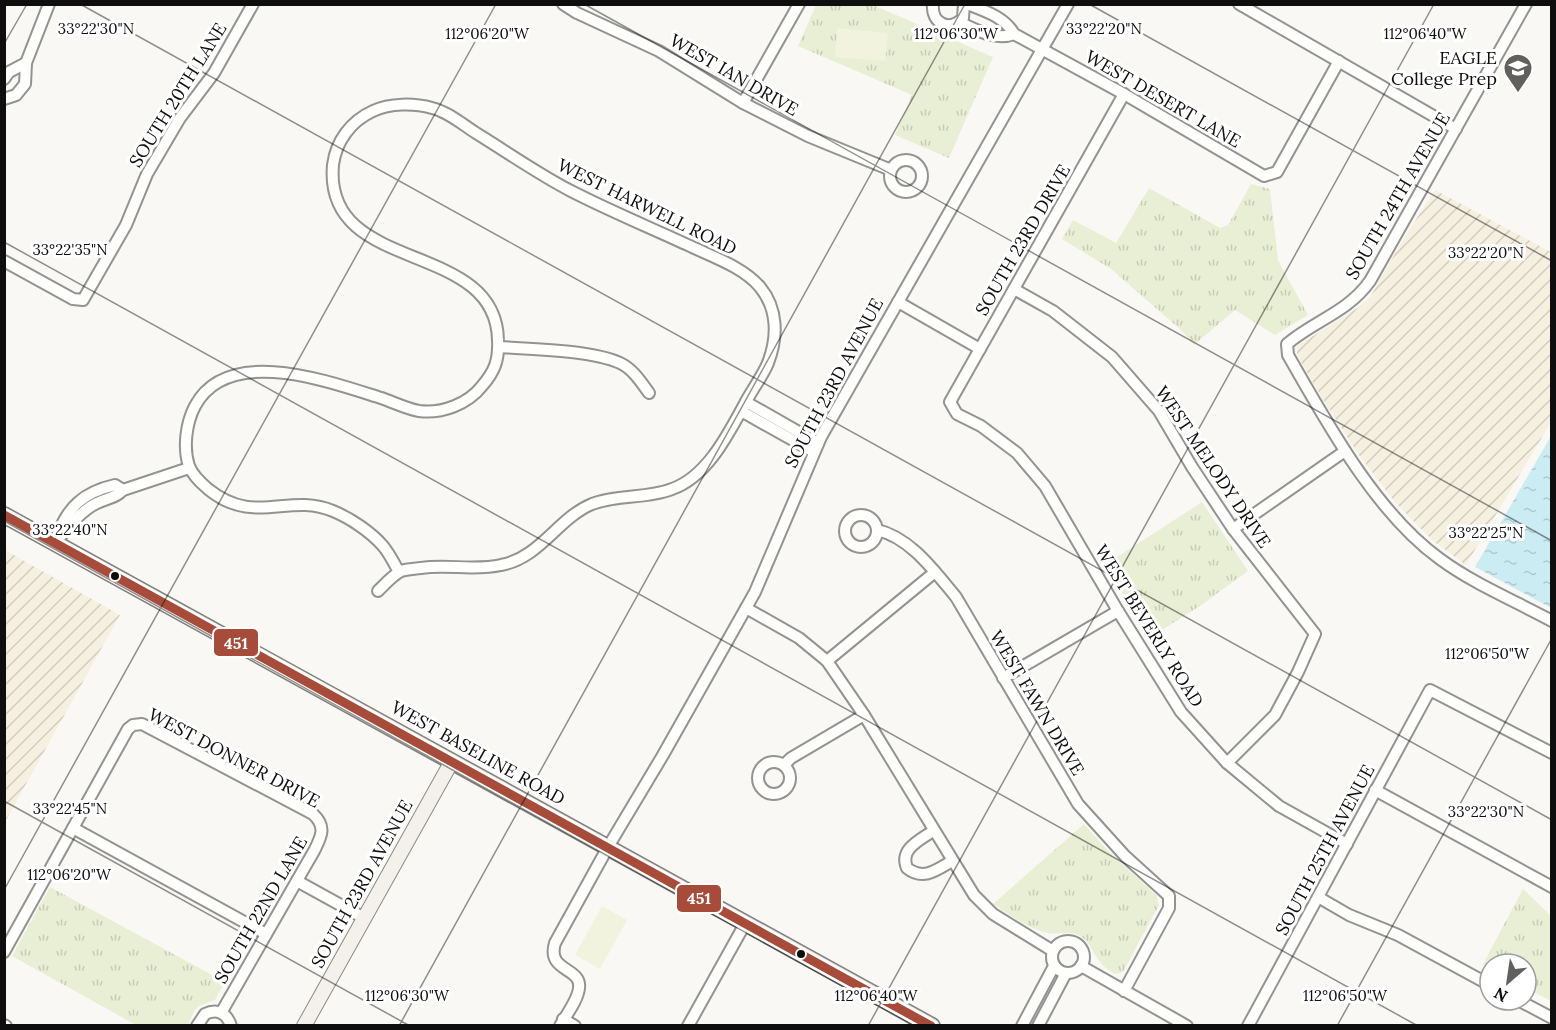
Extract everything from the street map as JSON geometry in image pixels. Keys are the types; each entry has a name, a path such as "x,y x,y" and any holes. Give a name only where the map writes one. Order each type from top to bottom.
{"main road":[{"name":"WEST BASELINE ROAD","path":"4,515 933,1026"}],"street":[{"path":"4,99 16,95 25,84 26,63 49,4"},
{"name":"SOUTH 20TH LANE","path":"4,261 73,299 83,300 126,225 152,165 180,118 214,73 253,4"},
{"name":"WEST IAN DRIVE","path":"563,4 577,13 659,51 743,103 807,136 891,170"},
{"path":"743,103 799,4"},
{"name":"WEST DESERT LANE","path":"933,4 934,16 940,23 950,26 960,22 998,36 1006,37 1014,34"},
{"path":"960,22 965,13 966,4"},
{"name":"WEST DESERT LANE","path":"966,4 991,14 1010,25 1014,34 1124,94 1264,176 1277,172 1339,61"},
{"name":"SOUTH 23RD AVENUE","path":"608,847 746,608 775,548 816,447 1068,4"},
{"path":"1239,4 1456,129"},
{"name":"SOUTH 24TH AVENUE","path":"1344,451 1288,356 1287,344 1350,304 1361,294 1456,129 1522,6"},
{"path":"982,31 991,14"},
{"path":"4,80 9,72 26,63"},
{"name":"SOUTH 23RD DRIVE","path":"950,402 1124,94"},
{"name":"WEST HARWELL ROAD","path":"499,347 497,323 486,298 462,279 366,236 345,215 332,186 334,157 345,130 375,109 409,104 437,109 568,189 731,266 757,284 772,305 776,333 768,363 743,407"},
{"name":"WEST MELODY DRIVE","path":"1014,289 1053,311 1112,357 1160,411 1192,467 1233,529 1315,634 1275,715 1227,763"},
{"path":"898,302 980,349"},
{"path":"399,572 384,546 362,528 333,511 303,505 255,508 226,502 202,484 189,468 186,441 188,424 205,391 233,375 274,371 336,384 420,411 449,409 476,394 494,371 499,347 592,355 620,363 634,373 649,393"},
{"name":"WEST BEVERLY ROAD","path":"950,402 957,414 981,426 1017,453 1046,486 1181,712 1227,763 1280,806 1347,844"},
{"path":"378,591 399,572 435,566 499,566 522,558 534,550 568,519 592,504 673,489 695,476 718,449 743,407 816,447"},
{"path":"1233,529 1344,451 1399,520 1440,559 1551,621"},
{"path":"55,543 75,520 97,503 118,495 123,490 189,468"},
{"path":"55,543 69,511 93,492 115,486 123,490"},
{"path":"93,492 97,503"},
{"name":"WEST FAWN DRIVE","path":"877,530 898,539 935,572 956,597 1078,804 1125,856 1169,896 1169,908 1124,991"},
{"path":"827,661 935,572"},
{"path":"746,608 799,638 827,661 864,715 974,895 993,914 1053,951"},
{"path":"1003,678 1118,610"},
{"name":"SOUTH 25TH AVENUE","path":"1248,1026 1430,690 1551,753"},
{"path":"784,765 791,758 864,715"},
{"name":"WEST DONNER DRIVE","path":"73,828 128,729 133,725 142,724 313,814 319,822"},
{"name":"SOUTH 23RD AVENUE","path":"304,1026 452,761"},
{"path":"1375,790 1551,887"},
{"name":"SOUTH 22ND LANE","path":"221,1012 322,837 319,822"},
{"path":"4,952 73,828 266,934"},
{"path":"933,831 907,850 904,856 907,868 918,875 925,875 952,861"},
{"path":"575,1026 561,1022 578,992 579,981 555,960 553,947 608,847"},
{"path":"297,881 363,918"},
{"path":"1318,897 1349,915 1398,935 1478,978"},
{"path":"688,1026 746,922"},
{"path":"1070,941 1075,943 1083,951 1081,966 1075,972 1060,971 1052,961 1053,951 1060,943 1070,941"},
{"path":"1022,1026 1054,966"},
{"path":"1081,966 1187,1026"},
{"path":"1038,1026 1066,973"},
{"path":"197,1026 205,1014 210,1011 221,1012 229,1020 231,1026"}],"shaded area":[{"path":"1435,190 1551,252 1551,422 1466,565 1433,541 1394,501 1359,455 1297,355 1297,346 1359,307 1371,296 1402,241"},
{"path":"5,550 120,615 5,822"}],"green space":[{"path":"816,5 873,5 993,57 949,158 895,135 912,95 798,46"},
{"path":"837,28 888,33 885,61 835,57"},
{"path":"1251,184 1270,189 1278,260 1308,315 1275,335 1235,310 1194,345 1180,329 1111,269 1062,239 1073,220 1116,243 1149,188 1220,228 1228,225"},
{"path":"1202,502 1248,571 1200,606 1149,638 1105,565"},
{"path":"1084,824 1109,852 1156,895 1159,905 1123,972 1115,974 1102,965 1089,944 1080,936 1072,933 1041,931 1019,921 993,904"},
{"path":"50,887 225,982 215,1000 199,1006 194,1011 188,1025 136,1025 12,956"},
{"path":"1523,889 1551,916 1551,1001 1538,994 1538,952 1489,952"},
{"path":"602,906 627,920 600,969 575,955"}],"water":[{"path":"1551,436 1552,608 1475,567"}],"transit line":[{"name":"451","path":"4,515 931,1026"}],"place":[{"name":"EAGLE College Prep","path":"1518,94"}]}
